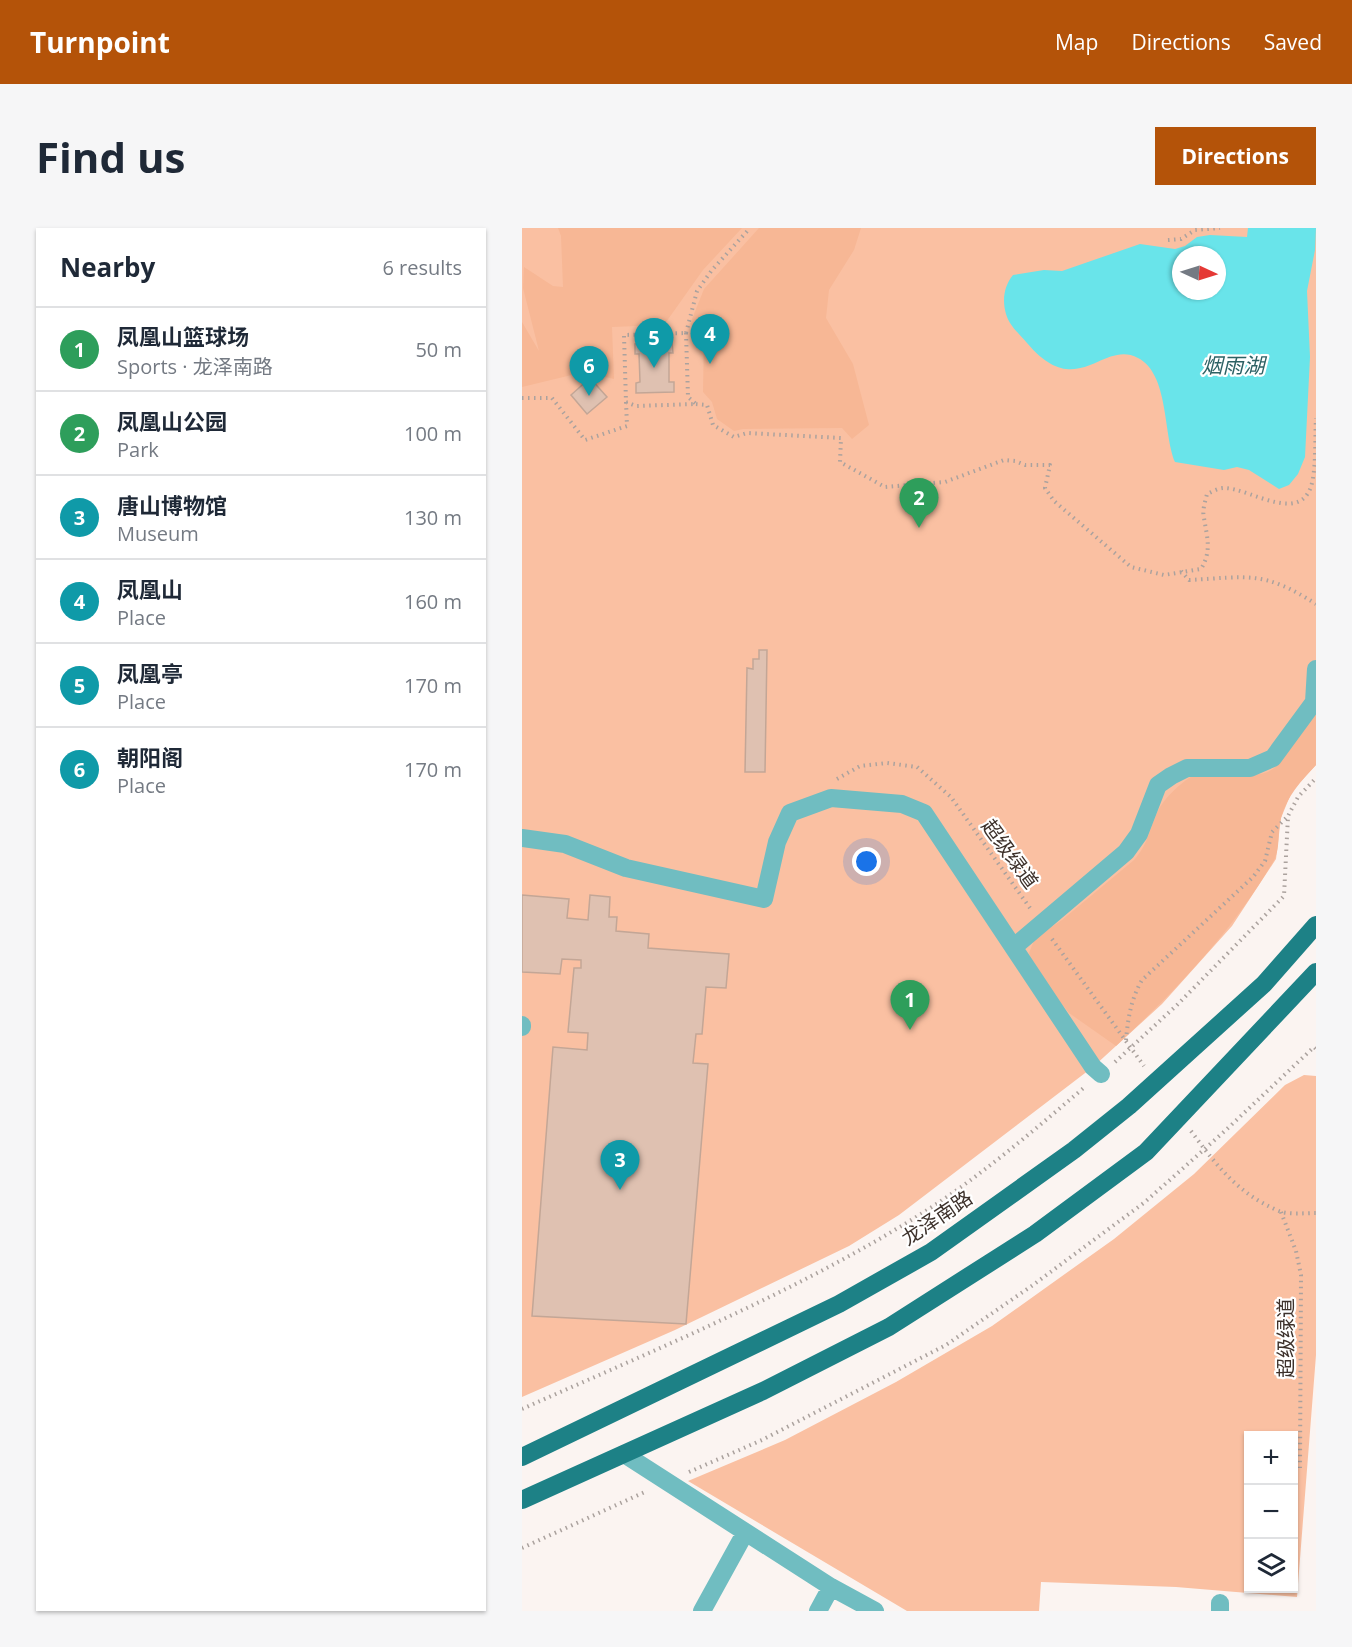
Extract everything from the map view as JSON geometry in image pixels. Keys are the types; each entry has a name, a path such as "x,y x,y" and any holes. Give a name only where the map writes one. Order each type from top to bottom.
{"main road":[{"name":"龙泽南路","path":"522,1457 839,1304 931,1252 1074,1150 1129,1106 1264,984 1316,925"},
{"path":"522,1500 763,1391 889,1326 1035,1234 1146,1152 1316,972"}],"street":[{"path":"1014,947 1126,852 1139,834 1158,785 1187,768 1250,768 1273,758 1314,702 1316,669"},
{"path":"522,838 565,844 626,868 764,899 777,842 790,813 831,798 902,804 924,813 1093,1067 1101,1074"},
{"path":"624,1454 744,1533 831,1587 875,1611"},
{"path":"702,1611 744,1533"},
{"path":"818,1611 831,1587"}],"path":[{"path":"696,404 688,398 686,333 697,291 712,270 750,228"},
{"path":"1168,240 1181,239 1195,230 1220,228"},
{"path":"522,398 552,398 585,440 627,426 624,335 686,333"},
{"path":"626,402 636,406 707,405 712,425 734,437 747,433 841,438 840,462 885,487 945,482 1004,460 1016,461 1025,465 1050,465 1046,488 1054,501 1131,567 1164,575 1201,569 1206,560 1209,539 1203,516 1207,494 1221,488 1252,493 1273,504 1292,504 1307,494 1313,480 1316,418"},
{"path":"1180,571 1189,580 1252,576 1275,581 1316,604"},
{"name":"超级绿道","path":"828,784 860,766 887,763 917,767 951,797 1035,914"},
{"path":"1126,1041 1128,1012 1142,980 1253,877 1265,861 1272,831 1288,816 1298,797 1316,778"},
{"path":"522,1409 675,1341 827,1267 921,1214 994,1163 1101,1074 1177,1005 1284,896 1288,816"},
{"path":"1049,934 1146,1069"},
{"path":"522,1548 762,1440 946,1345 1033,1285 1145,1202 1314,1047 1316,1048"},
{"path":"1188,1126 1222,1173 1239,1187 1281,1212 1316,1213"},
{"name":"超级绿道","path":"1281,1212 1296,1251 1301,1275 1300,1468"}],"shaded area":[{"path":"522,228 1316,228 1316,765 1292,791 1281,818 1276,859 1232,926 1162,1004 1093,1067 899,1215 849,1246 675,1330 522,1397"},
{"path":"558,228 742,228 703,270 664,325 612,327 614,379 584,372 522,387 522,322 539,351 523,288 524,267 553,286 563,287 561,236"},
{"path":"759,228 861,228 854,250 829,290 826,318 853,364 869,425 852,439 842,428 734,431 717,419 712,402 703,392 704,335 690,324 704,289"},
{"path":"1316,708 1316,765 1295,789 1287,803 1280,823 1277,852 1273,862 1221,937 1160,1004 1116,1046 1069,1013 1033,968 1029,953 1035,938 1062,920 1134,860 1143,848 1160,807 1181,784 1198,774 1209,772 1266,773 1285,756"},
{"path":"1304,1075 1316,1076 1316,1355 1298,1584 1298,1431 1244,1431 1244,1593 1176,1587 1041,1582 1039,1611 907,1611 688,1481 785,1440 896,1382 992,1326 1114,1239 1194,1174 1285,1085"},
{"path":"1249,1593 1297,1593 1297,1597"}],"water":[{"name":"烟雨湖","path":"1248,228 1316,228 1315,250 1307,291 1310,357 1305,457 1298,474 1289,485 1279,489 1249,470 1237,467 1224,470 1175,462 1160,390 1148,366 1138,358 1125,354 1075,369 1061,368 1045,360 1027,343 1015,330 1006,314 1004,298 1013,275 1044,270 1062,271 1140,244 1172,249 1172,300 1226,300 1226,246 1185,246 1197,237 1210,235 1247,237"}],"building":[{"path":"672,342 673,353 669,353 669,382 674,382 674,392 636,393 636,383 640,382 639,354 635,354 635,344"},
{"path":"590,378 607,397 587,414 571,395"},
{"path":"759,650 767,650 765,772 745,772 747,668 753,669 753,659 759,659"},
{"path":"522,895 569,899 567,918 588,920 590,895 610,897 609,917 617,917 616,931 649,934 648,948 729,954 726,988 706,987 702,1034 696,1034 693,1063 708,1064 686,1324 532,1316 553,1047 587,1050 588,1033 568,1032 574,968 581,968 581,960 562,959 560,974 522,972"}],"place":[{"name":"凤凰山","path":"710,364"},
{"name":"凤凰亭","path":"654,368"},
{"name":"朝阳阁","path":"589,396"},
{"name":"凤凰山公园","path":"919,528"},
{"name":"凤凰山篮球场","path":"910,1030"},
{"name":"唐山博物馆","path":"620,1190"}]}
